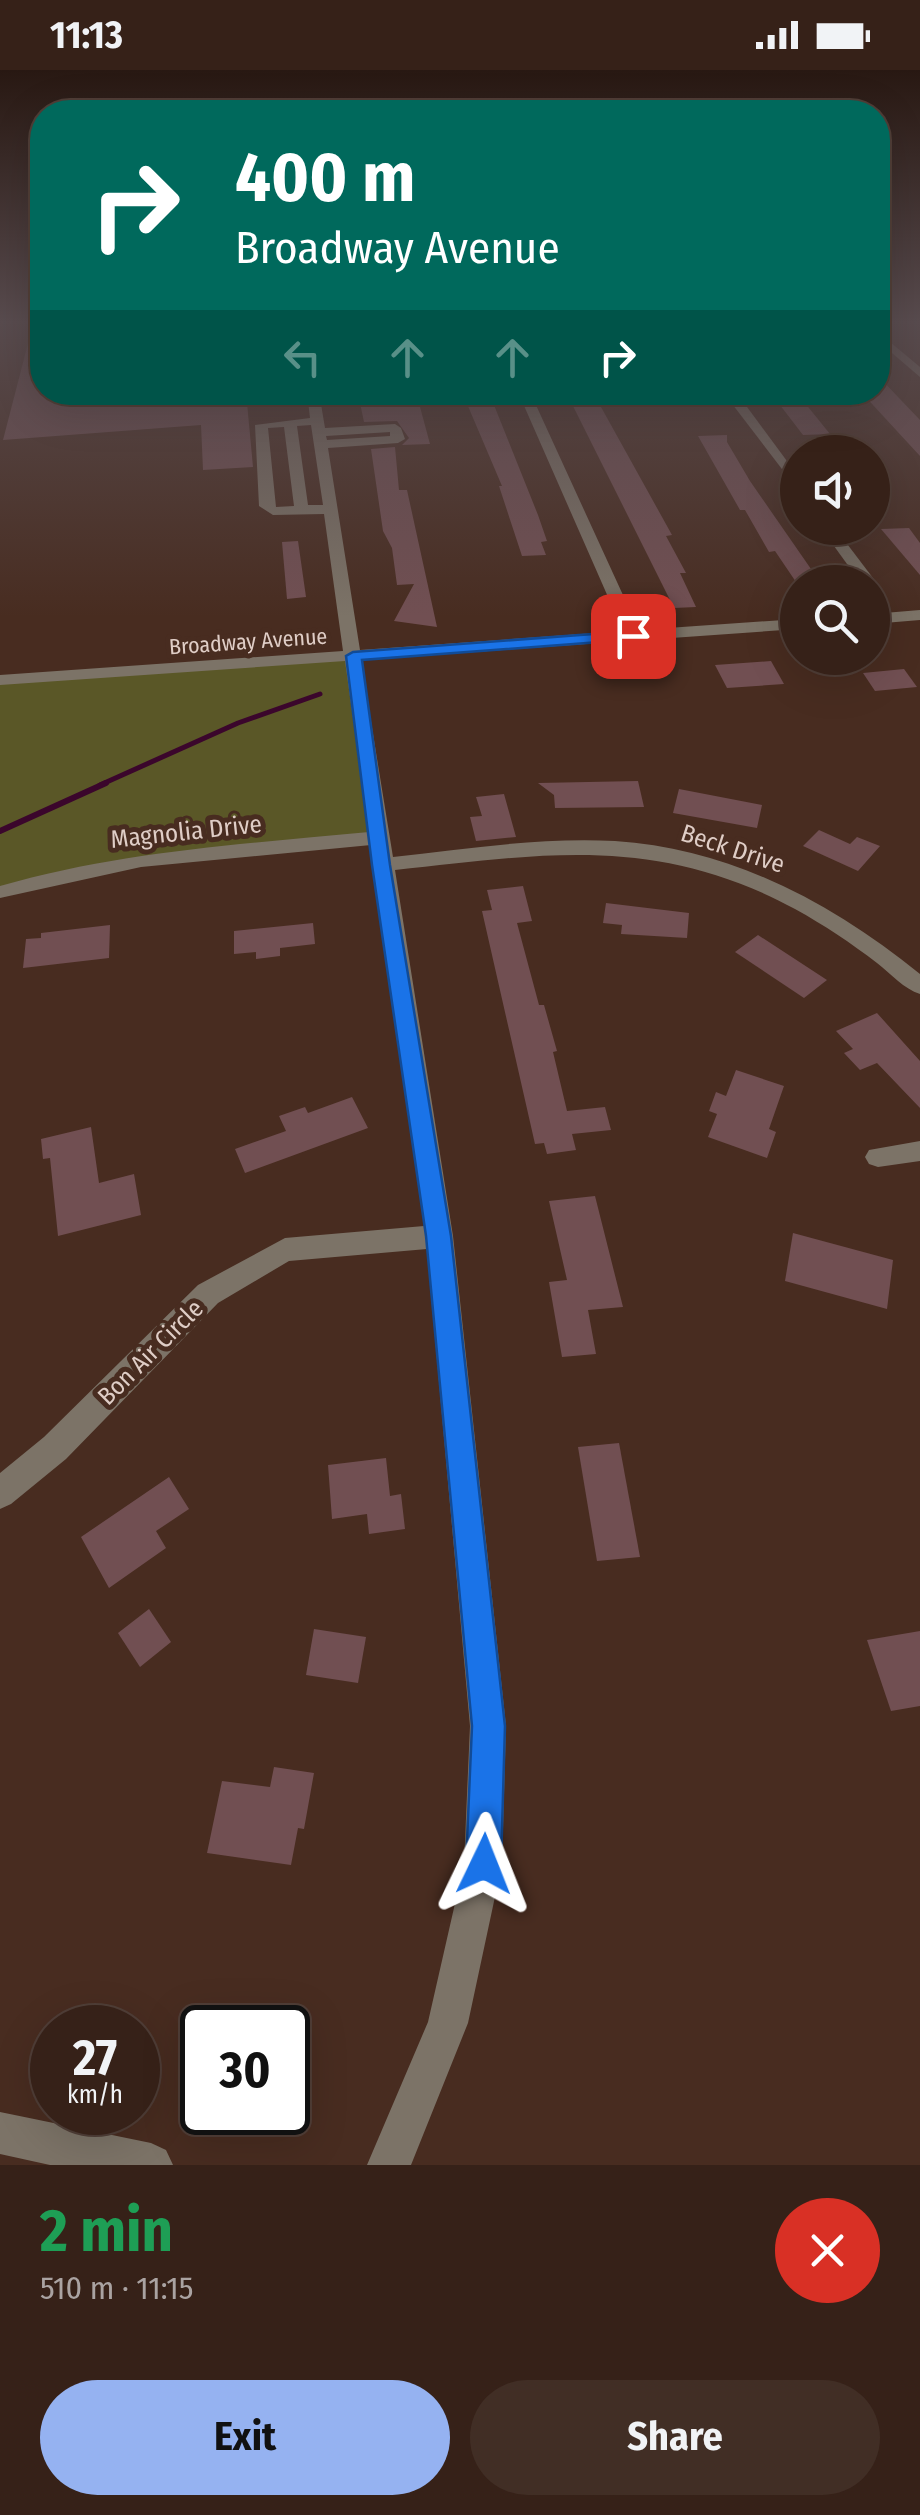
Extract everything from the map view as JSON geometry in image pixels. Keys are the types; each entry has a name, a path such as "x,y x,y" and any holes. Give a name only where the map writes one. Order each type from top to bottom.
{"street":[{"path":"537,421 633,636"},
{"path":"750,421 780,461"},
{"path":"312,422 398,440 395,428 312,422 261,425 266,506 273,510 316,510"},
{"path":"312,422 316,510 353,656 379,852 439,1236 488,1726 484,1864 448,2023 389,2165"},
{"path":"890,612 894,617"},
{"path":"890,617 920,615"},
{"name":"Broadway Avenue","path":"0,680 780,625"},
{"name":"Beck Drive","path":"379,852 620,848 684,857 780,889 889,960 920,986"},
{"name":"Magnolia Drive","path":"4,892 60,875 112,866 379,852"},
{"path":"878,1157 920,1151"},
{"name":"Bon Air Circle","path":"0,1493 55,1448 208,1294 286,1250 439,1236"},
{"path":"0,2133 151,2165"}],"shaded area":[{"path":"353,656 377,838 112,866 0,894 0,680"}],"building":[{"path":"8,421 249,421 253,467 203,470 201,425 3,440"},
{"path":"364,421 424,421 430,444 402,445 409,438 397,421"},
{"path":"474,421 500,421 547,541 541,542 546,555 522,556 502,486"},
{"path":"580,421 609,421 672,535 666,536 686,573 680,573 696,607 674,608"},
{"path":"792,421 819,421 830,434 803,435"},
{"path":"888,421 920,421 920,456"},
{"path":"727,435 727,442 750,481 780,524 780,545 794,545 808,565 784,565 775,551 769,552 698,436"},
{"path":"395,447 399,490 407,490 437,627 394,621 414,584 397,585 392,548 383,531 371,449"},
{"path":"909,528 920,543 920,575 890,540 890,529"},
{"path":"298,541 306,597 287,599 282,542"},
{"path":"771,661 784,684 727,688 715,665"},
{"path":"904,669 917,687 875,691 864,675 890,675 890,670"},
{"path":"638,781 644,807 555,808 554,795 538,783"},
{"path":"679,789 762,805 757,828 673,813"},
{"path":"504,794 516,837 476,841 470,817 482,816 476,797"},
{"path":"819,830 850,844 857,837 880,846 858,871 803,846"},
{"path":"523,886 532,921 517,923 539,1005 544,1005 557,1051 553,1052 567,1111 605,1107 611,1130 572,1134 576,1150 547,1154 544,1143 535,1144 482,911 492,910 487,890"},
{"path":"606,903 689,913 687,938 621,934 622,925 603,923"},
{"path":"313,923 315,944 280,948 280,956 256,959 256,952 234,954 234,931"},
{"path":"110,925 109,958 23,968 26,939 41,938 41,933"},
{"path":"758,935 827,980 804,998 735,952"},
{"path":"877,1013 920,1061 920,1108 877,1063 860,1070 844,1053 853,1049 836,1031"},
{"path":"736,1070 784,1086 769,1129 776,1132 767,1158 708,1137 717,1114 709,1111 716,1092 726,1096"},
{"path":"352,1097 368,1128 245,1173 235,1149 286,1131 279,1116 305,1107 308,1113"},
{"path":"91,1127 99,1183 134,1174 141,1215 58,1236 50,1158 43,1159 41,1139"},
{"path":"595,1196 623,1307 588,1310 596,1354 562,1357 549,1282 567,1280 549,1201"},
{"path":"793,1233 893,1260 887,1309 785,1281"},
{"path":"619,1443 640,1557 597,1561 578,1447"},
{"path":"386,1458 390,1496 401,1494 405,1529 369,1534 367,1514 332,1519 328,1465"},
{"path":"169,1477 189,1509 156,1531 166,1548 109,1588 81,1537"},
{"path":"149,1609 171,1642 140,1667 118,1633"},
{"path":"314,1629 366,1637 358,1683 306,1675"},
{"path":"920,1631 920,1706 891,1711 867,1640"},
{"path":"274,1767 314,1773 304,1829 298,1828 291,1865 207,1853 222,1781 270,1787"}],"waterway":[{"path":"100,785 238,723 320,694"},
{"path":"0,831 106,783"}],"route":[{"path":"484,1864 488,1726 439,1236 353,656 633,636"}]}
